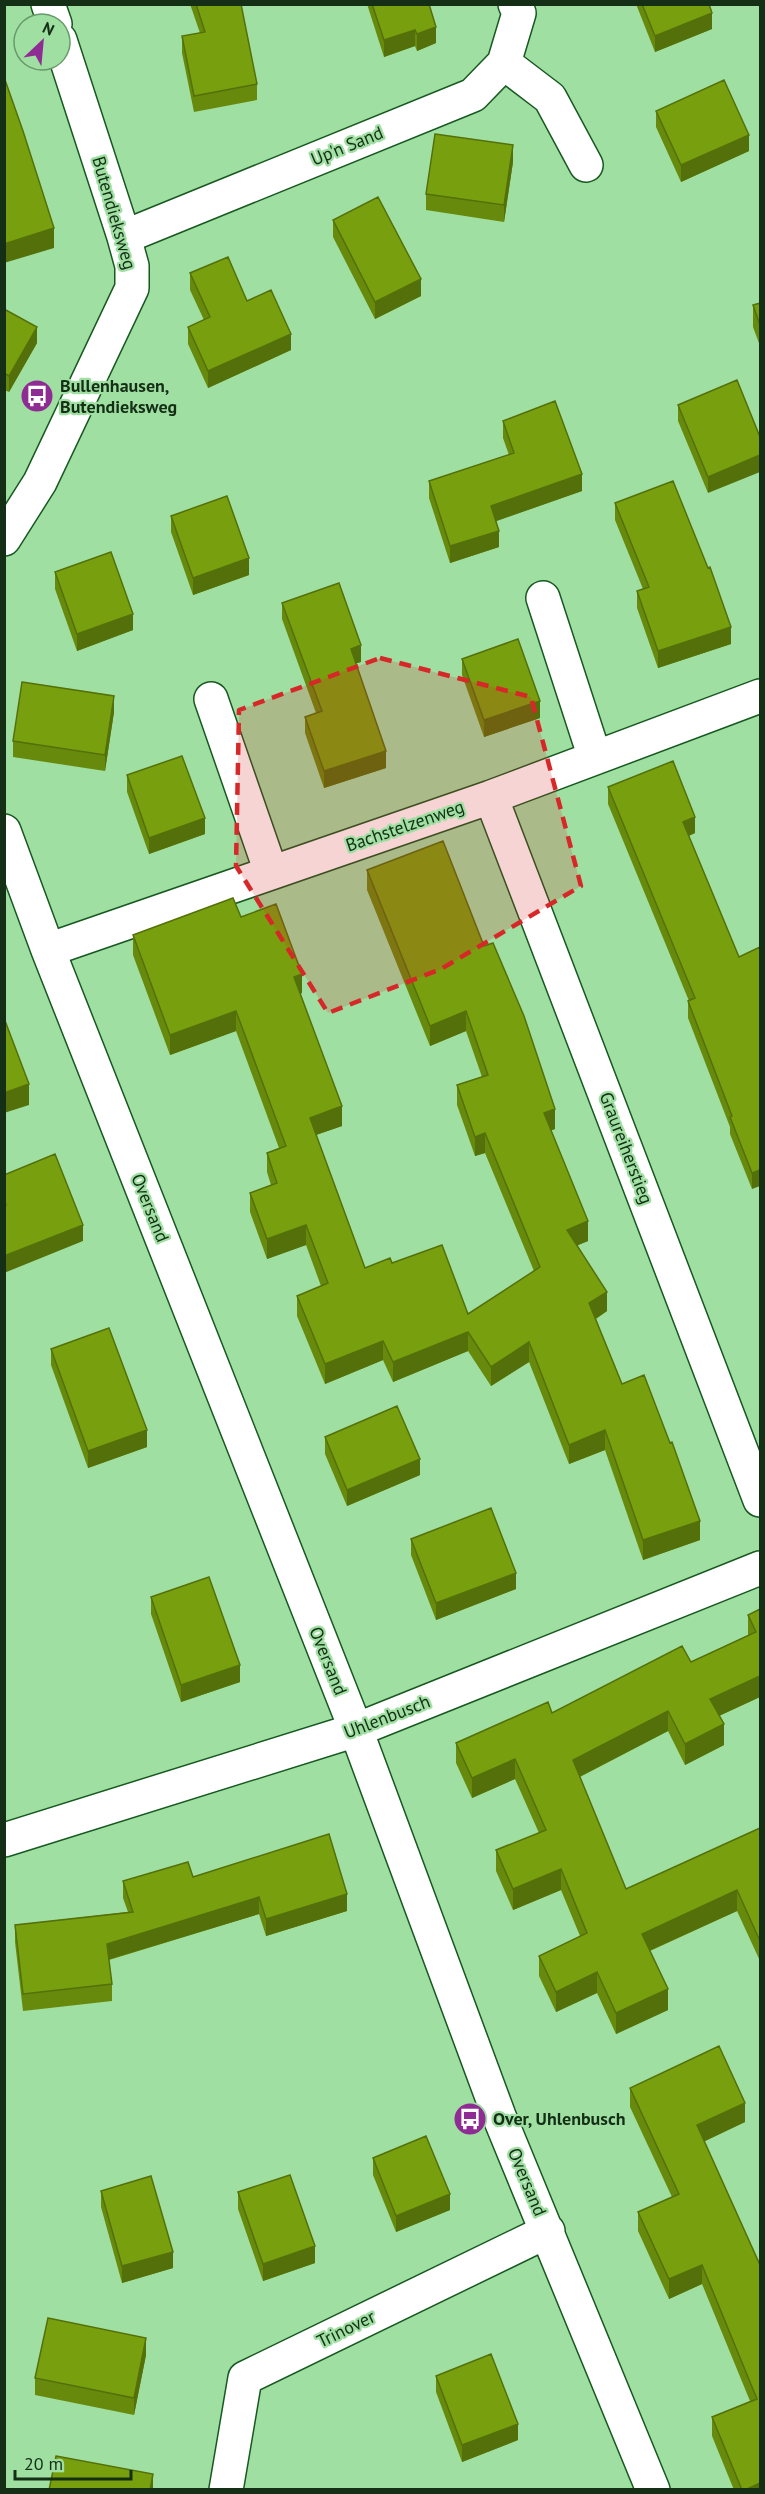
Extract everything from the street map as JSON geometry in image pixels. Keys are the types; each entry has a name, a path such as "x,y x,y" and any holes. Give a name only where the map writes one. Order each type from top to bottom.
{"street":[{"name":"Up'n Sand","path":"124,237 473,95 504,63 519,13 515,4"},
{"path":"504,63 550,98 586,165"},
{"name":"Butendieksweg","path":"4,539 40,482 132,288 132,267 124,237 70,72"},
{"path":"543,598 595,758"},
{"name":"Bachstelzenweg","path":"48,950 492,796 760,696"},
{"path":"210,699 271,872"},
{"name":"Graureiherstieg","path":"492,796 760,1500"},
{"name":"Oversand","path":"4,831 48,950 356,1731 499,2116 653,2490"},
{"name":"Uhlenbusch","path":"4,1840 356,1731 760,1568"},
{"name":"Trinover","path":"226,2490 245,2378 548,2231"}],"highlighted area":[{"path":"380,658 531,697 581,886 441,969 328,1013 236,866 239,710"}],"building":[{"path":"196,4 241,4 257,84 194,96 182,36 205,32"},
{"path":"372,4 429,4 436,27 417,34 415,30 384,40"},
{"path":"642,4 709,4 712,13 655,36"},
{"path":"4,77 54,228 4,244"},
{"path":"724,80 749,135 681,165 656,111"},
{"path":"435,134 513,145 504,205 426,194"},
{"path":"378,197 421,279 375,302 333,220"},
{"path":"228,257 247,301 271,290 291,334 208,371 188,327 210,317 190,273"},
{"path":"760,303 760,325 753,305"},
{"path":"4,309 37,327 9,376 4,373"},
{"path":"737,380 760,437 760,455 708,477 678,405"},
{"path":"555,401 582,474 491,506 499,531 450,546 429,481 514,453 503,421"},
{"path":"673,481 708,568 710,567 731,627 658,651 637,591 649,587 615,503"},
{"path":"227,496 249,558 193,578 171,516"},
{"path":"111,552 133,614 77,634 55,572"},
{"path":"339,583 361,645 351,649 386,751 324,771 305,717 322,711 282,603"},
{"path":"518,639 540,701 484,720 462,659"},
{"path":"22,682 114,696 105,755 13,741"},
{"path":"182,756 205,818 149,838 127,775"},
{"path":"673,761 695,817 683,822 739,957 760,947 760,1170 752,1173 688,1001 695,998 608,787"},
{"path":"443,841 484,946 493,943 524,1016 555,1109 544,1113 588,1221 567,1230 607,1292 589,1303 622,1384 644,1375 670,1443 672,1442 700,1521 643,1540 605,1430 569,1445 529,1342 491,1367 468,1332 393,1362 383,1341 325,1364 297,1296 328,1283 306,1225 267,1239 250,1193 277,1183 267,1153 286,1146 236,1011 170,1035 133,935 233,898 241,917 276,904 302,974 294,977 342,1106 310,1118 365,1268 390,1258 392,1263 442,1245 468,1314 540,1267 485,1133 475,1137 457,1085 488,1075 466,1011 430,1026 367,870"},
{"path":"4,1018 29,1084 4,1093"},
{"path":"55,1154 83,1225 4,1256 4,1206 6,1205 4,1175"},
{"path":"109,1328 147,1430 88,1451 51,1349"},
{"path":"397,1406 420,1459 347,1490 325,1437"},
{"path":"491,1508 516,1573 436,1603 411,1539"},
{"path":"209,1577 240,1665 181,1685 151,1597"},
{"path":"760,1609 760,1676 710,1699 724,1724 685,1744 668,1711 573,1760 626,1889 760,1828 760,1941 737,1890 642,1934 668,1989 616,2013 597,1972 556,1992 539,1956 587,1933 561,1869 513,1889 496,1850 546,1830 515,1759 472,1778 456,1743 548,1702 552,1713 682,1646 691,1662 756,1632 748,1615"},
{"path":"329,1834 347,1894 266,1919 259,1897 107,1944 112,1984 23,1994 15,1925 133,1912 123,1881 188,1862 193,1877"},
{"path":"719,2046 745,2103 697,2125 760,2265 760,2483 745,2490 742,2490 712,2417 757,2399 702,2265 669,2279 638,2212 679,2194 630,2088"},
{"path":"426,2136 450,2194 396,2216 373,2158"},
{"path":"290,2175 315,2246 263,2264 238,2192"},
{"path":"151,2176 173,2252 122,2266 101,2191"},
{"path":"48,2318 146,2338 134,2398 35,2378"},
{"path":"491,2354 518,2424 462,2445 436,2376"},
{"path":"56,2456 153,2474 150,2490 49,2490"}],"place":[{"name":"Bullenhausen, Butendieksweg","path":"37,396"},
{"name":"Over, Uhlenbusch","path":"470,2119"}]}
